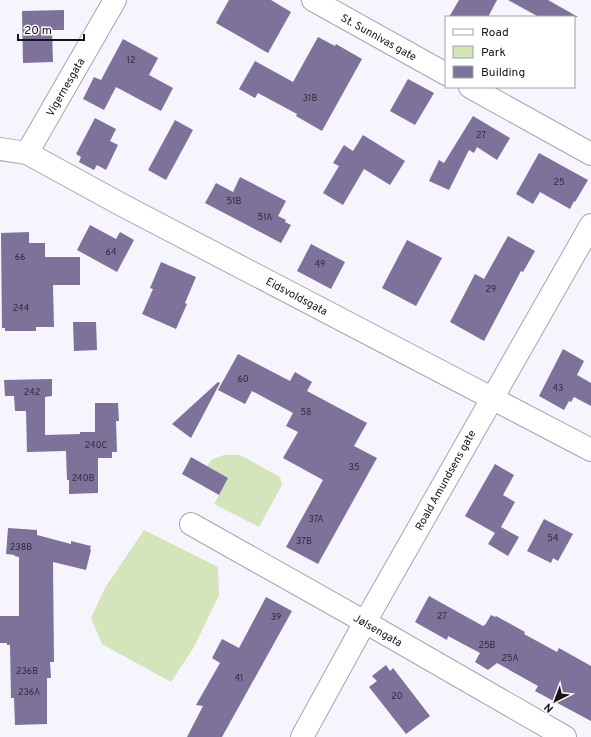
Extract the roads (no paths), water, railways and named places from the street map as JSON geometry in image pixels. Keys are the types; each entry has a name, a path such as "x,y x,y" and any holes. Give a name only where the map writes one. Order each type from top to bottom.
{"street":[{"name":"Vigernesgata","path":"27,153 115,0"},
{"name":"St. Sunnivas gate","path":"313,0 445,73"},
{"path":"472,88 591,154"},
{"name":"Eidsvoldsgata","path":"0,149 27,153 122,205 591,450"},
{"name":"Roald Amundsens gate","path":"302,737 492,397 591,225"},
{"name":"Jølsengata","path":"191,524 565,737"}]}
